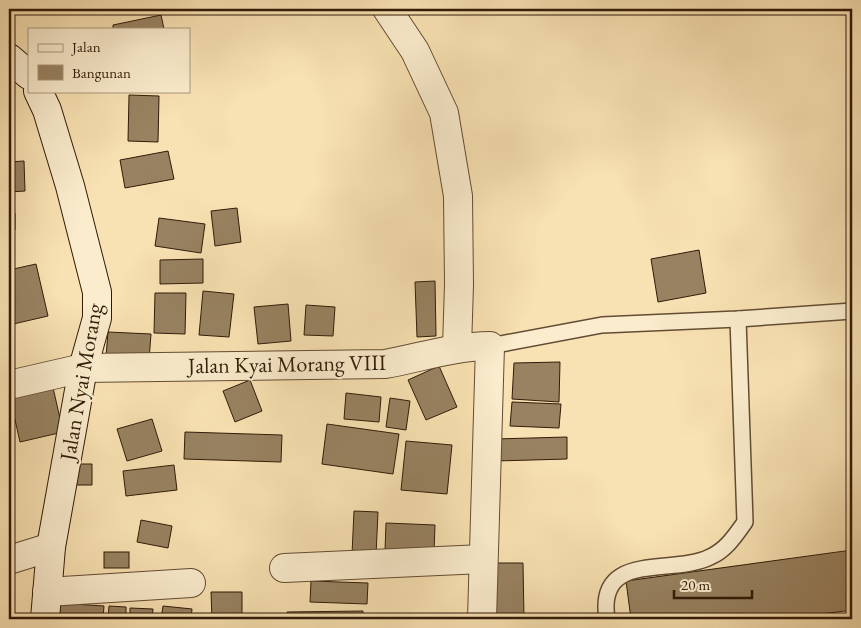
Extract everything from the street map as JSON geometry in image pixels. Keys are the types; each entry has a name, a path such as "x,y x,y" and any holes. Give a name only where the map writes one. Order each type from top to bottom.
{"street":[{"path":"387,9 415,51 444,114 458,196 459,284 470,347 470,559 482,619"},
{"path":"9,58 28,74"},
{"name":"Jalan Nyai Morang","path":"38,92 47,110 70,186 97,292 97,318 83,368 51,547 44,619"},
{"name":"Jalan Kyai Morang VIII","path":"9,385 83,368 385,364 470,347"},
{"path":"9,560 51,547"},
{"path":"284,568 470,559"},
{"path":"47,592 191,583"}],"lane":[{"path":"470,347 602,325 738,319 852,310"},
{"path":"607,619 608,591 618,578 635,568 692,564 711,557 730,543 745,522 738,319"}],"building":[{"path":"161,15 164,28 113,28 113,25"},
{"path":"129,95 159,96 158,142 128,141"},
{"path":"168,151 174,179 125,188 120,160"},
{"path":"24,161 25,191 9,192 9,162"},
{"path":"237,208 241,242 215,246 211,211"},
{"path":"9,213 15,213 15,230 9,231"},
{"path":"159,218 205,224 201,253 155,246"},
{"path":"699,250 706,293 658,302 651,259"},
{"path":"203,259 203,283 160,284 160,260"},
{"path":"36,264 48,316 9,325 9,270"},
{"path":"435,281 436,336 417,337 415,282"},
{"path":"203,291 234,294 229,337 199,335"},
{"path":"155,293 186,293 185,334 154,333"},
{"path":"288,304 291,341 258,344 254,307"},
{"path":"306,305 335,307 333,336 304,335"},
{"path":"108,332 151,334 149,360 106,357"},
{"path":"560,362 559,402 512,399 514,363"},
{"path":"439,366 457,407 426,420 408,380"},
{"path":"250,380 262,411 235,422 223,391"},
{"path":"52,383 63,432 20,442 9,393"},
{"path":"346,393 381,397 379,422 344,419"},
{"path":"390,398 410,401 406,430 386,427"},
{"path":"512,402 561,404 559,428 510,426"},
{"path":"152,419 162,451 127,461 117,429"},
{"path":"327,424 399,434 393,474 322,464"},
{"path":"185,432 282,435 281,462 184,459"},
{"path":"567,437 567,459 496,461 495,439"},
{"path":"406,441 452,445 447,494 401,490"},
{"path":"74,464 92,464 92,485 73,485"},
{"path":"174,465 177,490 126,496 123,471"},
{"path":"354,511 378,512 376,555 352,554"},
{"path":"9,517 13,517 14,545 9,545"},
{"path":"141,520 172,526 168,548 137,542"},
{"path":"386,523 435,525 434,552 385,550"},
{"path":"852,550 852,610 784,619 631,619 626,581"},
{"path":"104,552 129,552 129,568 104,568"},
{"path":"489,563 523,563 524,619 489,619"},
{"path":"311,581 368,583 367,604 310,602"},
{"path":"211,592 242,592 242,619 212,619"},
{"path":"58,603 104,606 103,619 58,619"},
{"path":"109,606 126,607 126,619 108,619"},
{"path":"163,606 192,609 191,619 161,619"},
{"path":"130,608 153,609 152,619 130,619"},
{"path":"363,611 363,619 288,619 287,612"}]}
